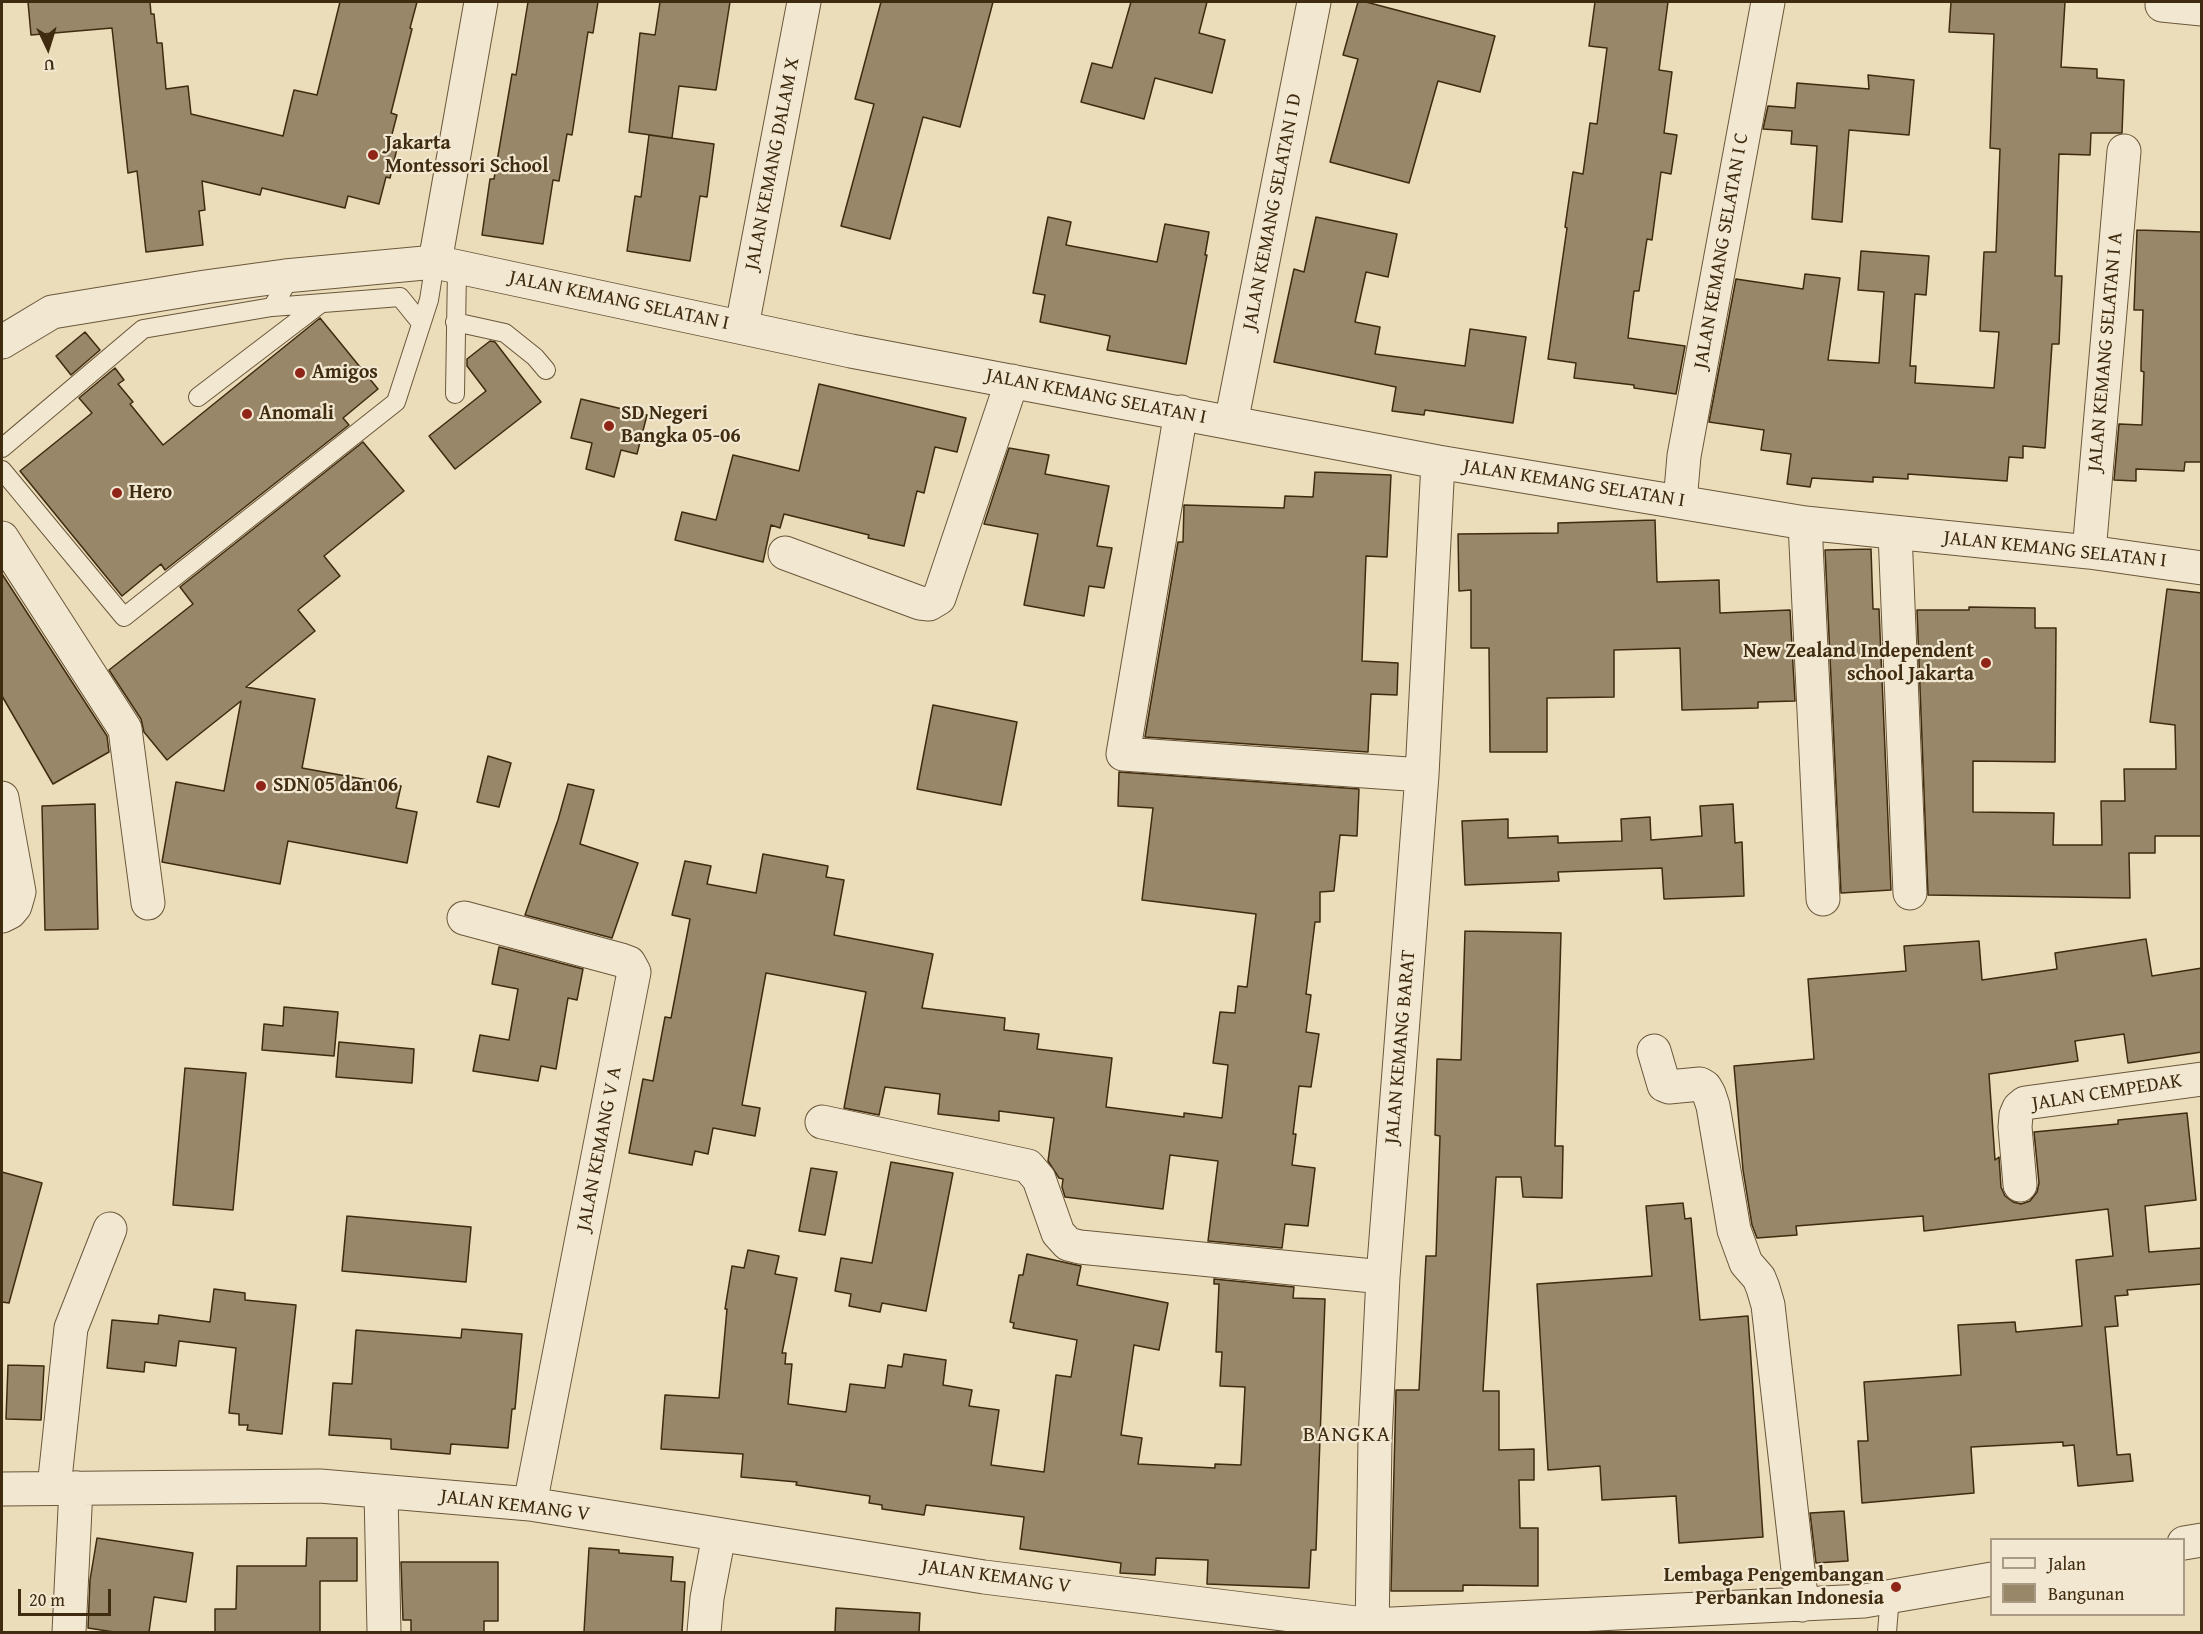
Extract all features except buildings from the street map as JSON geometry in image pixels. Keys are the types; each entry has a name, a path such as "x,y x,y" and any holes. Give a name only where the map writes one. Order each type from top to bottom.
{"street":[{"path":"446,265 481,2"},
{"name":"JALAN KEMANG DALAM X","path":"742,326 804,2"},
{"name":"JALAN KEMANG SELATAN I D","path":"1231,423 1314,2"},
{"name":"JALAN KEMANG SELATAN I C","path":"1680,502 1684,456 1768,2"},
{"path":"2162,5 2202,9"},
{"name":"JALAN KEMANG SELATAN I A","path":"2089,552 2124,151"},
{"name":"JALAN KEMANG SELATAN I","path":"2,342 52,312 205,286 285,276 446,265 852,351 1438,462 1805,522 2089,552 2202,568"},
{"path":"785,553 920,603 929,604 939,598 1012,381"},
{"path":"1181,412 1123,754 1422,775"},
{"name":"JALAN KEMANG BARAT","path":"1372,1629 1375,1440 1383,1277 1422,775 1438,462"},
{"path":"1805,522 1823,899"},
{"path":"1894,533 1910,893"},
{"path":"2,538 125,729 148,903"},
{"path":"2,798 19,892 15,906 2,916"},
{"name":"JALAN KEMANG V A","path":"464,918 621,960 629,963 634,972 530,1504"},
{"path":"1654,1052 1664,1085 1669,1087 1700,1084 1709,1094 1734,1230 1746,1263 1759,1278 1768,1305 1802,1605"},
{"name":"JALAN CEMPEDAK","path":"2020,1185 2014,1127 2019,1108 2025,1103 2202,1079"},
{"path":"822,1122 1028,1166 1039,1179 1058,1233 1068,1244 1383,1277"},
{"path":"69,1632 65,1488 71,1328 110,1229"},
{"name":"JALAN KEMANG V","path":"2,1489 320,1486 530,1504 984,1577 1372,1629 1864,1601 1990,1579"},
{"path":"381,1492 384,1632"},
{"path":"704,1632 707,1598 720,1535"},
{"path":"2185,1543 2202,1540"}],"lane":[{"path":"446,265 455,322 455,393"},
{"path":"2,470 124,617 396,402 429,300 446,265"},
{"path":"272,307 284,288 285,276"},
{"path":"2,448 142,329 272,307 400,297 422,323"},
{"path":"198,397 320,304"},
{"path":"455,322 505,333 535,357 546,370"},
{"path":"1887,1632 1890,1596"}],"place":[{"name":"Jakarta Montessori School","path":"373,155"},
{"name":"Amigos","path":"300,373"},
{"name":"Anomali","path":"247,414"},
{"name":"SD Negeri Bangka 05-06","path":"609,426"},
{"name":"Hero","path":"117,493"},
{"name":"New Zealand Independent school Jakarta","path":"1986,663"},
{"name":"SDN 05 dan 06","path":"261,786"},
{"name":"Lembaga Pengembangan Perbankan Indonesia","path":"1896,1587"}],"district":[{"name":"BANGKA","path":"1347,1435"}]}
